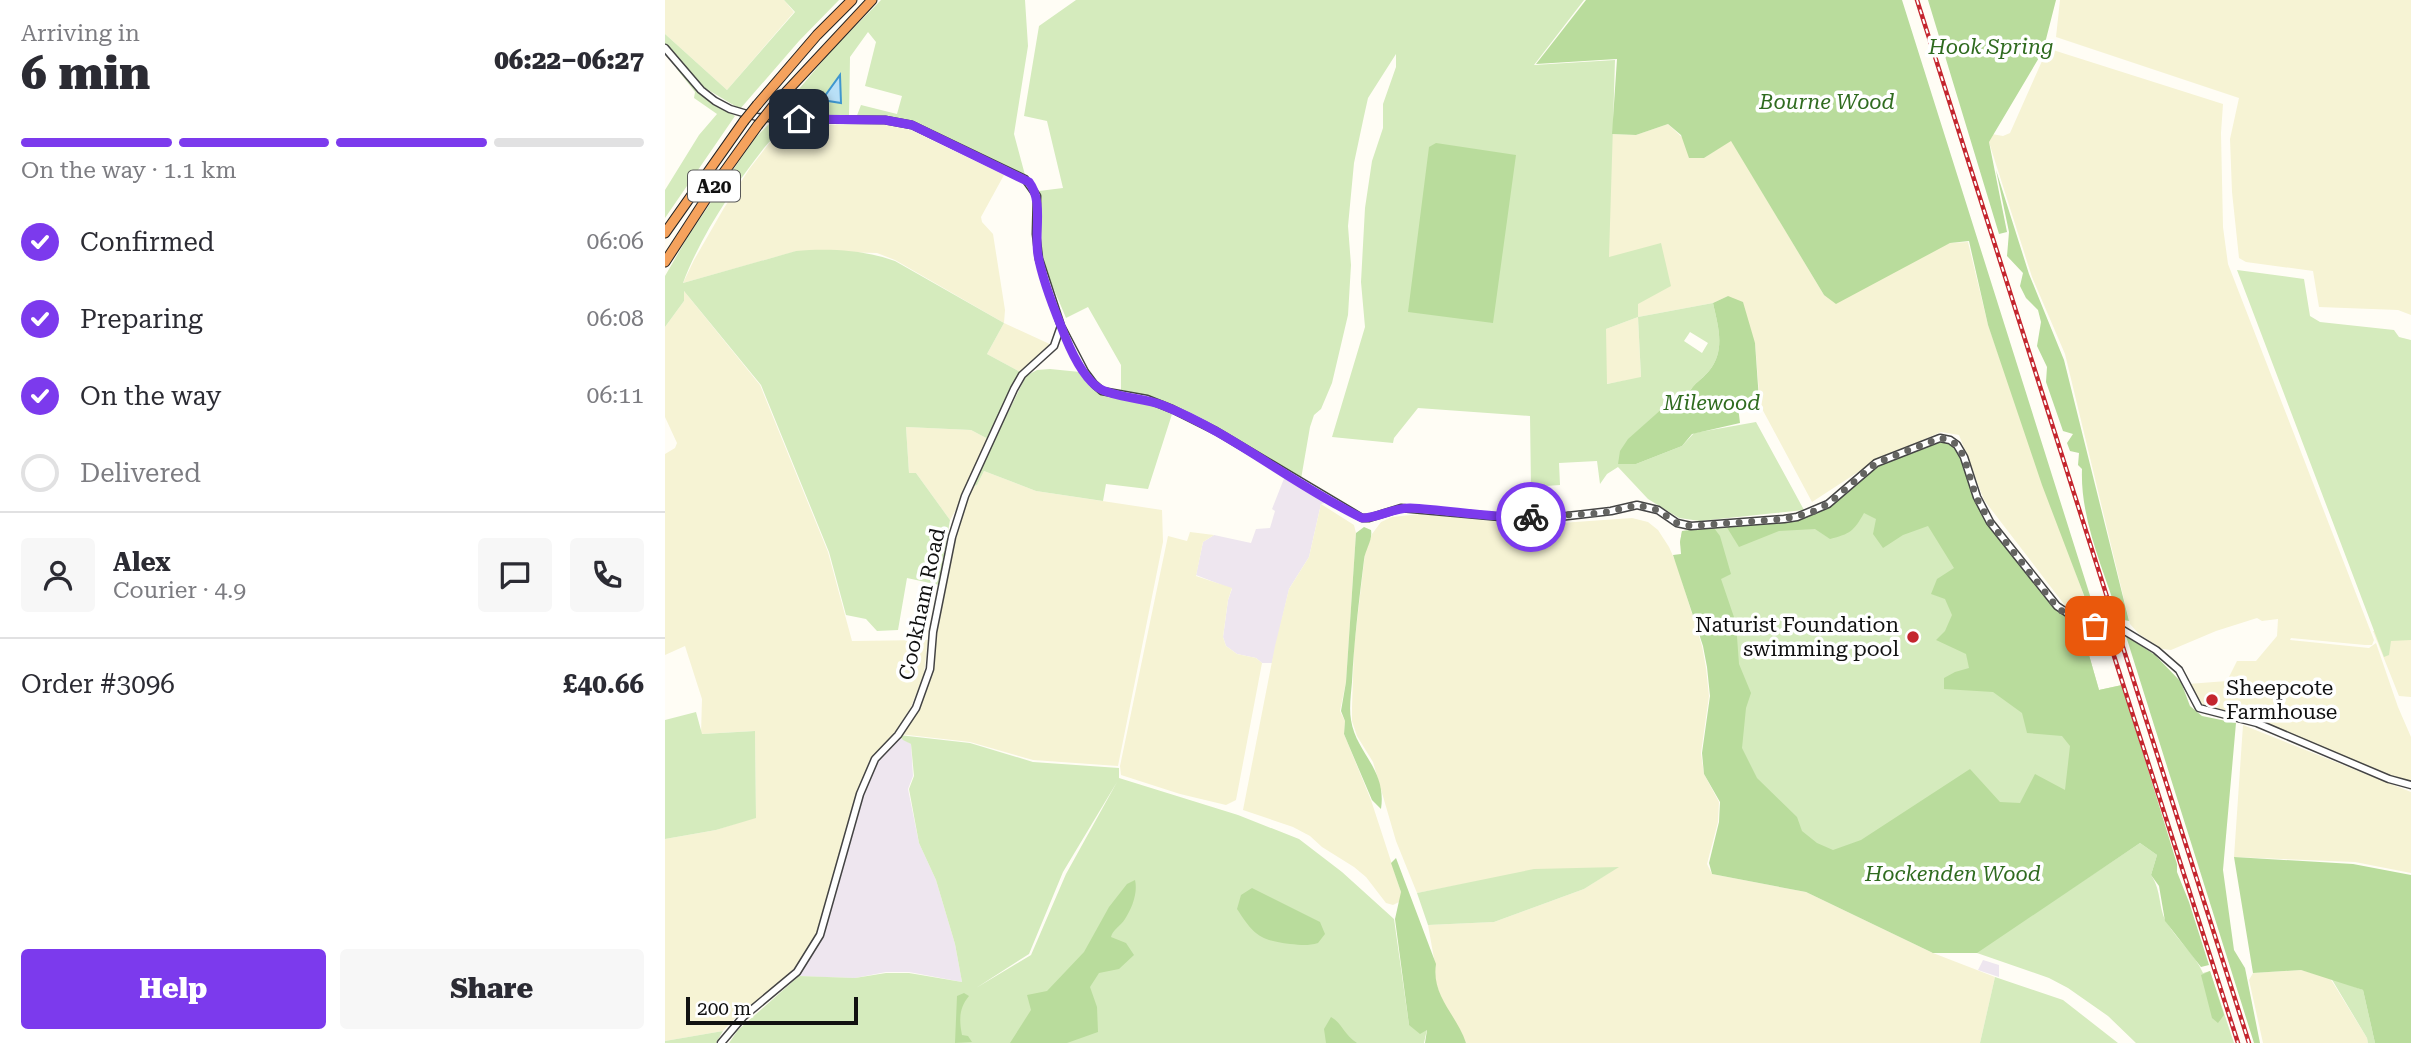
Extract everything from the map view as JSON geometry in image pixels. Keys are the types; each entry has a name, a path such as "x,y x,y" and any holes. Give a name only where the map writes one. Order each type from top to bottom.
{"highway":[{"name":"A20","path":"665,233 744,121 817,35 852,0"},
{"name":"A20","path":"665,262 773,105 872,0"}],"street":[{"path":"665,48 701,90 730,110 757,117 781,119 885,120 912,125 1029,182 1037,196 1036,234 1039,259 1061,326 1094,384 1103,391 1147,399 1172,409 1216,431 1362,518 1401,508 1511,518 1559,517 1602,513 1637,505 1658,510 1677,523 1691,526 1797,517 1828,504 1876,463 1940,438 1957,445 1964,457 1976,497 1990,522 2056,606 2071,618 2104,626"},
{"name":"Cookham Road","path":"721,1043 743,1017 797,972 820,935 860,794 875,759 898,735 916,708 930,669 933,632 944,573 965,496 1014,389 1022,375 1038,364 1054,346 1061,326"},
{"path":"1054,346 1069,344"},
{"path":"2118,627 2156,650 2179,670 2199,708 2257,723 2389,779 2411,785"}],"shaded area":[{"path":"665,0 784,0 794,12 727,90 665,34"},
{"path":"2060,0 2411,0 2411,315 2398,310 2319,307 2313,271 2246,262 2239,258 2230,139 2239,98 2056,37"},
{"path":"2053,50 2223,104 2223,227 2228,264 2374,640 2372,645 2365,645 2290,640 2369,648 2376,643 2411,737 2411,782 2291,736 2199,708 2188,684 2227,681 2237,661 2256,661 2277,636 2278,619 2262,621 2257,618 2216,631 2171,650 2162,649 2139,634 2130,624 2065,354 2032,277 1986,133 2003,136 2010,133 2046,52"},
{"path":"1668,124 1704,158 1731,140 1824,295 1950,243 1968,242 1988,325 2085,599 2067,608 1984,500 1959,435 1941,432 1875,461 1812,502 1760,405 1755,343 1728,296 1713,303 1638,317 1608,257 1612,134 1636,135"},
{"path":"788,125 885,125 911,130 1004,175 981,217 993,234 1005,310 1004,323 895,260 877,253 797,251 683,283 724,208 750,168 774,137 788,131"},
{"path":"684,291 760,385 828,552 852,641 928,640 924,674 911,707 895,732 869,761 818,933 800,963 776,986 739,1014 723,1031 665,1041 665,839 716,830 756,817 755,731 701,734 702,699 685,646 665,655 665,454 675,448 677,443 665,417 665,327 684,301"},
{"path":"1638,317 1641,378 1606,384 1606,329"},
{"path":"1004,323 1054,346 1024,374 987,354"},
{"path":"906,427 971,430 990,440 950,520 916,473 909,473"},
{"path":"984,471 1036,491 1162,510 1163,542 1118,766 1033,760 970,742 899,734 916,708 931,669 942,586 971,487 977,485"},
{"path":"1285,476 1328,502 1321,504 1309,557 1289,589 1272,663 1262,663 1256,658 1237,654 1226,646 1223,637 1232,589 1196,575 1203,542 1214,535 1251,543 1256,529 1270,528 1275,511 1272,509"},
{"path":"1321,504 1354,525 1356,533 1346,682 1340,711 1345,721 1344,734 1371,800 1401,892 1401,901 1393,905 1386,903 1366,877 1354,867 1310,836 1293,827 1243,810 1289,589 1309,557"},
{"path":"1420,514 1501,522 1561,523 1632,518 1648,522 1658,530 1677,565 1702,646 1706,668 1709,696 1701,753 1704,774 1719,802 1718,822 1707,864 1712,874 1806,892 1933,953 1995,977 1980,1043 1466,1043 1443,1003 1434,977 1435,964 1428,925 1494,922 1584,889 1618,867 1464,884 1417,893 1396,841 1373,762 1357,736 1352,721 1352,707 1354,647 1365,553 1372,534 1381,522 1392,517"},
{"path":"1190,532 1214,535 1203,542 1196,576 1232,588 1223,637 1226,646 1237,654 1256,658 1262,663 1236,800 1226,805 1121,775 1120,766 1168,536 1187,541"},
{"path":"2411,630 2411,697 2399,696 2373,631"},
{"path":"2243,725 2411,792 2411,873 2355,862 2234,857"},
{"path":"898,736 911,744 913,776 908,789 919,843 936,880 955,944 962,982 909,972 886,972 855,978 793,976 820,935 861,794 875,759"},
{"path":"1983,960 1999,965 1999,977 1978,970"},
{"path":"2301,970 2330,978 2368,1043 2263,1043 2249,980 2253,973"}],"green space":[{"path":"784,0 839,0 740,109 705,88 665,44 665,34 727,90 795,12"},
{"path":"881,0 1025,0 1028,46 1014,134 1025,175 913,122 856,118 861,105 897,114 902,96 865,86 876,42 868,32 850,57 849,116 778,114 831,51"},
{"path":"1076,0 1584,0 1534,65 1615,60 1609,257 1661,243 1671,286 1638,304 1638,317 1713,303 1718,329 1719,346 1714,363 1692,387 1687,401 1664,407 1636,464 1682,446 1694,433 1756,422 1804,510 1700,521 1679,518 1648,499 1618,467 1607,474 1600,484 1597,461 1559,463 1560,485 1531,487 1530,416 1418,408 1393,443 1332,437 1365,327 1361,282 1365,208 1372,161 1383,128 1383,104 1396,67 1396,54 1368,98 1354,163 1348,226 1351,265 1348,315 1332,383 1310,427 1301,479 1169,404 1121,390 1121,365 1088,307 1066,318 1045,268 1039,191 1063,188 1047,121 1024,116 1039,26","holes":["1638,317 1641,377 1607,384 1606,329","1690,332 1708,343 1702,353 1684,341"]},
{"name":"Bourne Wood","path":"1586,0 1902,0 2099,624 2082,621 2064,611 2085,598 2042,485 1988,325 1969,241 1950,243 1836,304 1824,295 1731,141 1704,158 1689,158 1681,135 1668,124 1636,135 1612,134 1617,59 1536,64"},
{"name":"Hook Spring","path":"1928,0 2056,0 2043,51 1989,142 2007,232 1999,234"},
{"path":"678,66 699,92 735,116 665,218 665,190 699,135 717,114 694,98 695,92 676,68"},
{"path":"770,123 781,124 783,129 764,148 730,195 708,230 683,283 796,251 846,251 883,257 895,261 1004,323 987,354 1024,374 990,440 971,430 906,427 909,473 916,473 950,520 939,585 907,578 898,630 877,631 866,619 846,615 829,552 761,385 684,291 684,301 665,327 665,276 726,180 756,137"},
{"path":"1436,143 1516,155 1493,323 1408,312 1429,147"},
{"path":"1996,170 2029,274 2064,360 2129,621 2119,619 2089,526 2082,488 2082,469 2078,465 2079,453 2070,451 2067,443 2073,434 2063,431 2046,382 2047,367 2037,346 2041,322 2038,310 2026,298 2020,286 2023,273 2007,256 2009,232"},
{"path":"2237,270 2304,279 2310,316 2320,322 2394,330 2399,337 2411,340 2411,640 2391,641 2389,655 2384,657"},
{"name":"Milewood","path":"1728,296 1743,302 1755,343 1759,400 1738,406 1740,423 1692,434 1682,446 1636,464 1618,464 1620,451 1628,439 1664,407 1687,401 1692,387 1709,371 1719,346 1713,303"},
{"path":"1037,370 1080,372 1092,386 1173,411 1148,489 1106,484 1103,501 1036,491 984,471 977,485 971,487 1026,376"},
{"name":"Hockenden Wood","path":"1939,439 1950,441 1957,446 1982,510 2056,607 2095,626 2089,655 2099,690 2122,685 2177,864 2177,872 2209,965 2201,967 2165,921 2159,886 2151,875 2157,855 2140,843 1977,953 1933,953 1806,892 1712,874 1709,863 1719,822 1720,802 1704,774 1702,753 1710,696 1707,667 1703,646 1673,555 1681,554 1682,531 1714,528 1720,536 1731,574 1721,579 1736,623 1739,664 1751,693 1746,708 1742,748 1757,778 1797,817 1802,831 1817,843 1833,850 1861,840 1970,769 2000,802 2020,803 2035,774 2065,790 2070,746 2062,736 2027,733 2022,713 1993,692 1944,689 1944,678 1969,668 1966,654 1936,640 1945,631 1952,615 1945,599 1931,594 1937,579 1954,568 1928,526 1903,535 1883,548 1873,534 1876,519 1864,513 1851,531 1830,539 1815,529 1779,531 1739,547 1726,526 1798,520 1813,515 1829,505 1877,464"},
{"path":"1975,497 2049,599 2095,626 2096,635 2089,655 2099,690 2122,685 2014,927 2140,843 2157,855 2151,875 2157,887 2164,918 2203,973 2210,971 2234,1043 2136,1043 2108,1016 2049,978 1977,953 1933,953 1787,845 1715,695 1680,542 1682,531 1797,518 1829,505"},
{"path":"1364,527 1371,530 1371,534 1364,560 1350,715 1354,732 1380,783 1381,809 1372,800 1344,734 1345,721 1341,711 1346,682 1356,533"},
{"path":"2126,636 2155,655 2181,682 2190,706 2202,716 2236,723 2223,870 2234,950 2245,968 2260,1043 2254,1043"},
{"path":"696,712 702,734 755,731 756,818 716,830 665,839 665,720"},
{"path":"899,735 970,743 1033,762 1119,768 1119,778 1238,815 1299,839 1342,872 1394,919 1409,1025 1427,1029 1424,1043 729,1043 738,1030 799,976 855,978 886,973 909,973 962,982 955,944 936,880 919,843 909,789 914,776 911,744","holes":["1117,782 1066,874 1031,955 976,988 1029,954 1063,872"]},
{"path":"2234,857 2353,864 2411,875 2411,1043 2375,1043 2363,990 2301,970 2253,973"},
{"path":"1396,858 1436,964 1437,986 1466,1043 1425,1043 1427,1030 1420,1034 1409,1025 1395,919 1401,892 1391,863"},
{"path":"1619,867 1584,889 1494,922 1428,925 1417,893 1534,869"},
{"path":"1135,880 1136,890 1132,905 1111,937 1126,943 1134,955 1119,969 1099,973 1090,987 1097,1007 1098,1032 1067,1043 1010,1043 1031,1010 1027,995 1047,991 1084,952 1109,907 1127,884"},
{"path":"1252,888 1320,922 1325,934 1318,943 1304,945 1280,942 1258,935 1237,909 1241,895"},
{"path":"2210,971 2224,1015 2218,1023 2212,1018 2201,975"},
{"path":"1995,977 2063,1000 2118,1043 1980,1043"},
{"path":"2331,978 2363,990 2375,1043 2368,1043"},
{"path":"964,993 969,996 962,1010 961,1030 962,1035 968,1036 972,1042 955,1043 957,996"},
{"path":"1331,1017 1357,1043 1326,1043 1324,1029"},
{"path":"723,1031 716,1043 665,1043 665,1041"}],"water":[{"path":"840,75 841,103 822,100"}],"tunnel":[{"path":"2104,626 2118,627"}],"railway":[{"path":"1917,0 2249,1043"},
{"path":"2106,631 2238,1043"}],"way so far":[{"path":"1531,517 1602,513 1637,505 1658,510 1680,525 1691,526 1797,517 1828,504 1876,463 1940,438 1957,445 1964,457 1976,497 1990,522 2056,606 2071,618 2095,626"}],"place":[{"name":"Naturist Foundation swimming pool","path":"1913,637"},
{"name":"Sheepcote Farmhouse","path":"2212,700"}],"route":[{"path":"799,119 885,120 912,125 1029,182 1037,196 1036,234 1039,259 1061,326 1085,372 1103,391 1147,399 1172,409 1216,431 1362,518 1401,508 1511,518 1531,517"}]}
